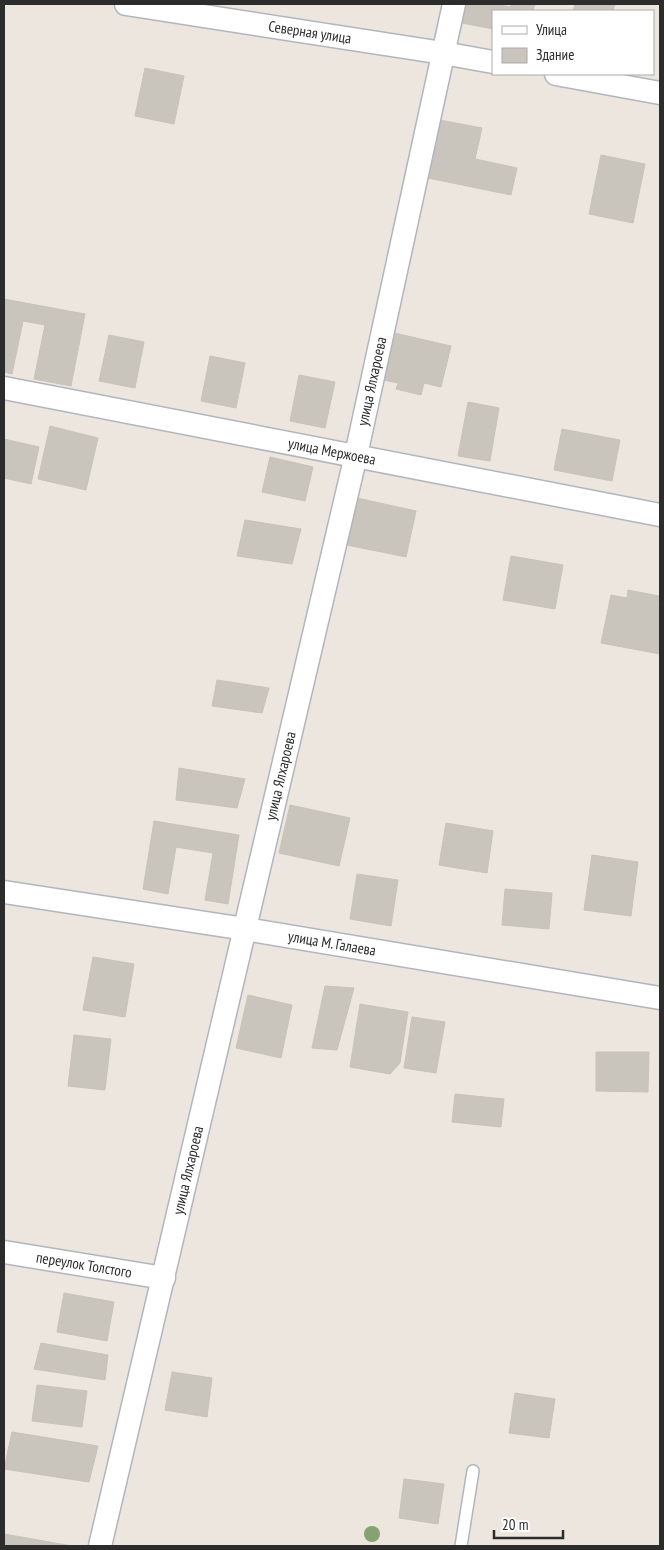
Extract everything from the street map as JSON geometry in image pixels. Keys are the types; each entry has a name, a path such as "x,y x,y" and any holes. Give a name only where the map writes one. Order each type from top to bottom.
{"street":[{"name":"улица Ялхароева","path":"100,1546 356,456 454,4"},
{"name":"Северная улица","path":"134,5 492,62"},
{"path":"561,75 660,93"},
{"name":"улица Мержоева","path":"4,388 660,515"},
{"name":"улица М. Галаева","path":"4,892 245,929 660,998"},
{"name":"переулок Толстого","path":"4,1252 164,1278"}],"lane":[{"path":"462,1546 473,1471"}],"building":[{"path":"466,4 493,4 511,7 511,4 535,4 533,10 492,10 492,29 462,23"},
{"path":"575,4 615,4 613,10 573,10"},
{"path":"145,68 184,76 174,124 135,116"},
{"path":"440,120 482,128 475,159 517,168 511,195 428,178"},
{"path":"601,155 645,164 633,223 589,214"},
{"path":"4,299 85,314 71,386 34,379 45,325 23,321 12,374 4,372"},
{"path":"390,332 451,346 441,387 424,383 421,395 396,389 398,383 379,379"},
{"path":"109,335 144,342 135,388 99,381"},
{"path":"210,356 245,363 236,408 201,401"},
{"path":"299,375 335,382 325,428 290,421"},
{"path":"468,402 499,408 490,461 458,456"},
{"path":"50,426 98,438 86,490 38,479"},
{"path":"562,429 620,440 612,481 554,470"},
{"path":"4,439 39,447 31,484 4,478"},
{"path":"270,457 313,467 305,501 262,492"},
{"path":"357,498 416,511 406,557 347,545"},
{"path":"245,520 301,529 292,564 237,556"},
{"path":"511,556 563,565 555,609 503,600"},
{"path":"628,590 659,596 660,654 601,643 611,595 627,598"},
{"path":"217,680 269,688 262,713 212,706"},
{"path":"179,768 245,779 237,808 176,800"},
{"path":"290,805 350,818 339,866 279,853"},
{"path":"154,821 239,835 228,904 205,900 213,853 176,847 168,894 143,889"},
{"path":"446,823 493,831 487,873 439,865"},
{"path":"592,855 638,862 631,916 584,910"},
{"path":"357,874 398,880 391,926 350,919"},
{"path":"505,889 552,893 549,929 502,925"},
{"path":"93,957 134,964 125,1017 83,1010"},
{"path":"325,986 354,988 337,1050 312,1048"},
{"path":"248,995 292,1005 281,1058 236,1048"},
{"path":"360,1004 408,1012 400,1063 390,1074 350,1067"},
{"path":"412,1017 445,1022 436,1073 404,1068"},
{"path":"74,1035 111,1039 105,1090 68,1086"},
{"path":"596,1052 649,1052 648,1092 596,1091"},
{"path":"455,1094 504,1099 501,1127 452,1122"},
{"path":"64,1293 114,1302 107,1341 57,1332"},
{"path":"41,1343 108,1355 105,1380 34,1369"},
{"path":"172,1372 212,1378 207,1417 165,1410"},
{"path":"37,1385 87,1391 82,1427 32,1421"},
{"path":"515,1393 555,1399 549,1438 509,1433"},
{"path":"12,1432 98,1446 89,1482 4,1469"},
{"path":"404,1479 444,1484 438,1524 399,1518"},
{"path":"4,1534 72,1546 4,1546"}]}
